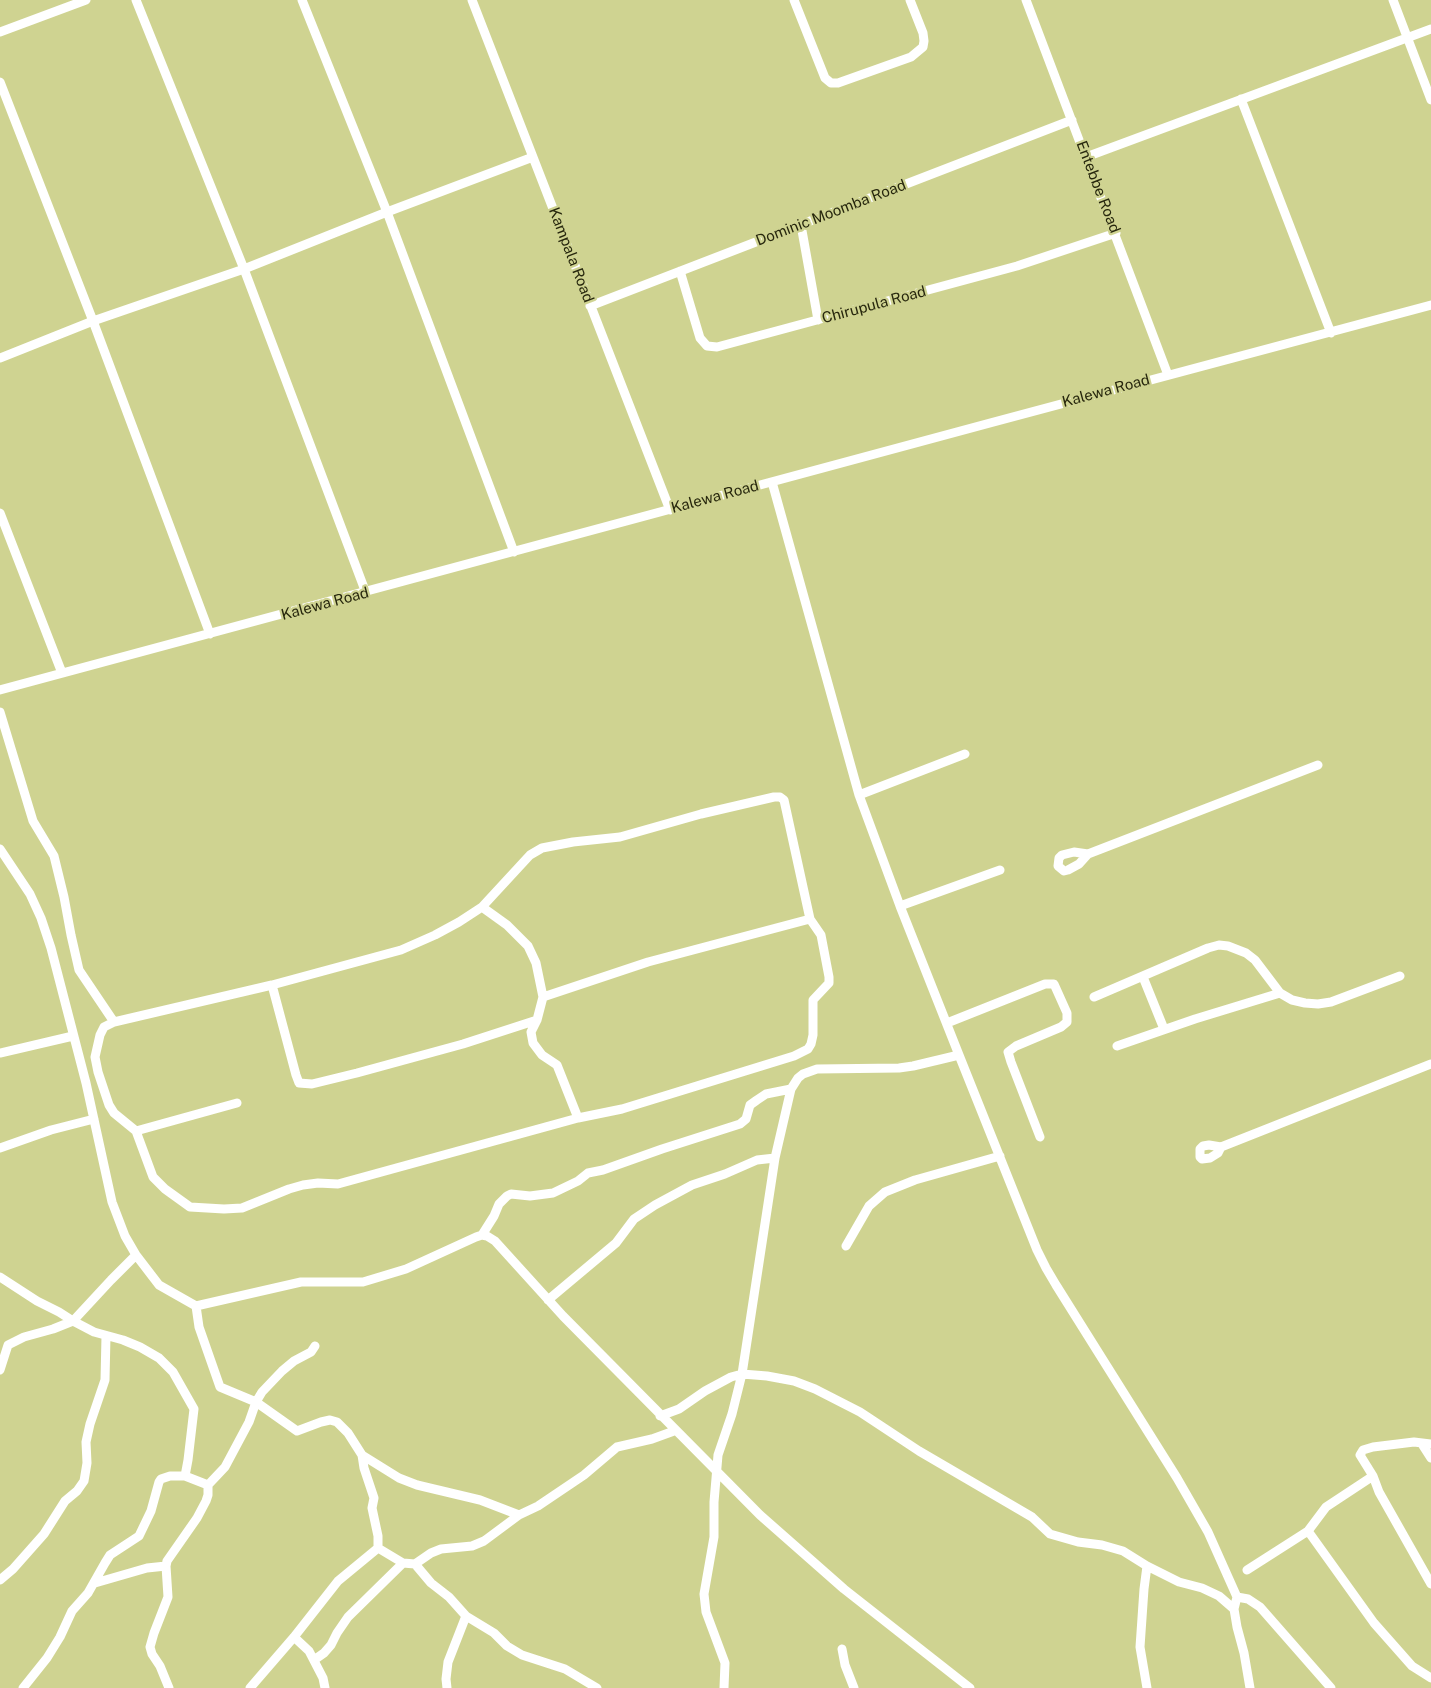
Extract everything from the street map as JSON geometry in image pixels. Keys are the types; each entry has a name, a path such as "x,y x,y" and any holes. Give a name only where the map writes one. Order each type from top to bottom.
{"street":[{"path":"0,32 86,0"},
{"path":"136,0 244,269 366,592"},
{"path":"302,0 387,212 514,552"},
{"name":"Kampala Road","path":"472,0 670,510"},
{"path":"794,0 821,70 825,78 831,83 838,83 911,57 922,47 924,41 923,33 910,0"},
{"name":"Entebbe Road","path":"1028,0 1168,375"},
{"path":"1393,0 1431,100"},
{"path":"1086,157 1431,29"},
{"path":"0,82 93,321 210,634"},
{"path":"1241,99 1331,333"},
{"name":"Dominic Moomba Road","path":"590,306 1072,120"},
{"path":"0,358 93,321 244,269 533,157"},
{"path":"801,225 818,320"},
{"name":"Chirupula Road","path":"680,271 700,338 707,346 717,347 1017,266 1116,234"},
{"name":"Kalewa Road","path":"0,690 1431,305"},
{"path":"772,482 860,796 900,906 959,1055 1037,1250 1056,1285 1187,1495 1208,1532 1238,1598 1234,1609 1250,1688"},
{"path":"0,513 62,673"},
{"path":"0,712 33,821 54,856 79,970 114,1022"},
{"path":"860,796 966,754"},
{"path":"1088,854 1318,765"},
{"path":"774,796 784,800 810,919 821,935 829,983 813,1000 813,1035 808,1049 794,1056 622,1109 578,1118 338,1184 318,1183 296,1187 242,1208 224,1209 190,1207 165,1189 153,1178 136,1131 114,1113 109,1105 95,1057 100,1035 104,1027 114,1022 272,985 401,950 435,935 482,907 530,855 542,848 573,842 620,838 701,814 774,796"},
{"path":"0,849 30,894 41,918 51,948 94,1119 112,1202 125,1236 136,1255 159,1284 196,1306 301,1282 363,1282 375,1280 406,1269 482,1235 499,1204 511,1194 530,1196 553,1193 578,1181 588,1173 603,1170 740,1124 746,1119 750,1106 757,1100 766,1094 791,1089"},
{"path":"900,906 1000,870"},
{"path":"482,907 507,925 528,946 536,963 543,997 537,1020 531,1032 533,1043 542,1055 557,1065 578,1118"},
{"path":"543,997 648,962 810,919"},
{"path":"1094,997 1219,945 1228,946 1246,953 1255,960 1280,993 1292,1000 1318,1004 1330,1002 1400,976"},
{"path":"1143,976 1164,1029"},
{"path":"947,1023 1045,984 1054,984 1067,1013 1067,1022 1061,1027 1016,1046 1008,1052 1040,1137"},
{"path":"272,985 299,1083 312,1084 358,1073 537,1020"},
{"path":"1117,1046 1164,1029 1280,993"},
{"path":"0,1053 73,1036"},
{"path":"724,1688 725,1663 706,1612 704,1594 714,1537 718,1455 732,1414 742,1374 775,1158 791,1089 798,1078 817,1068 899,1068 959,1055"},
{"path":"1221,1147 1431,1064"},
{"path":"136,1131 237,1103"},
{"path":"0,1148 50,1130 94,1119"},
{"path":"846,1246 869,1206 885,1192 923,1177 1000,1156"},
{"path":"548,1300 616,1242 634,1219 655,1205 692,1185 725,1174 757,1160 775,1158"},
{"path":"482,1235 494,1241 660,1416 760,1515 837,1583 970,1688"},
{"path":"0,1370 8,1345 14,1341 73,1322 136,1255"},
{"path":"0,1277 73,1322 106,1336 124,1340 140,1347 159,1358 173,1372 194,1409 185,1476"},
{"path":"196,1306 199,1327 220,1387 256,1402 297,1431 330,1420 337,1422 348,1433 362,1455 364,1468 374,1498 372,1508 378,1536 378,1548"},
{"path":"0,1580 13,1569 44,1534 65,1501 77,1492 84,1482 87,1462 86,1442 105,1380 106,1336"},
{"path":"169,1688 150,1647 168,1597 166,1566 173,1550 197,1518 208,1495 208,1485 225,1468 262,1392 282,1371 294,1361 312,1352 315,1346"},
{"path":"660,1416 679,1409 719,1382 742,1374 767,1376 815,1389 860,1412 919,1451 1032,1518 1050,1534 1123,1551 1179,1582 1202,1588 1219,1596 1234,1609"},
{"path":"378,1548 403,1563 415,1564 431,1553 442,1549 472,1546 484,1541 519,1515 538,1506 584,1475 617,1447 674,1430"},
{"path":"1431,1458 1427,1444 1414,1442 1373,1447 1363,1450 1360,1455 1431,1584"},
{"path":"362,1455 399,1478 417,1485 480,1500 519,1515"},
{"path":"23,1688 47,1658 60,1637 72,1611 95,1583 110,1555 139,1536 151,1511 161,1479 170,1476 185,1476 208,1485"},
{"path":"1247,1570 1308,1531 1326,1507 1373,1476"},
{"path":"1308,1531 1374,1623 1412,1666 1431,1678"},
{"path":"250,1688 294,1637 338,1581 378,1548"},
{"path":"314,1660 324,1654 348,1617 403,1563"},
{"path":"415,1564 431,1583 449,1597 466,1616 494,1633 507,1646 522,1655 565,1669 597,1688"},
{"path":"95,1583 147,1568 166,1566"},
{"path":"1147,1566 1140,1647 1147,1688"},
{"path":"1238,1598 1248,1599 1260,1607 1331,1688"},
{"path":"447,1688 448,1662 466,1616"},
{"path":"294,1637 309,1651 323,1678 325,1688"},
{"path":"842,1649 845,1665 854,1688"}]}
